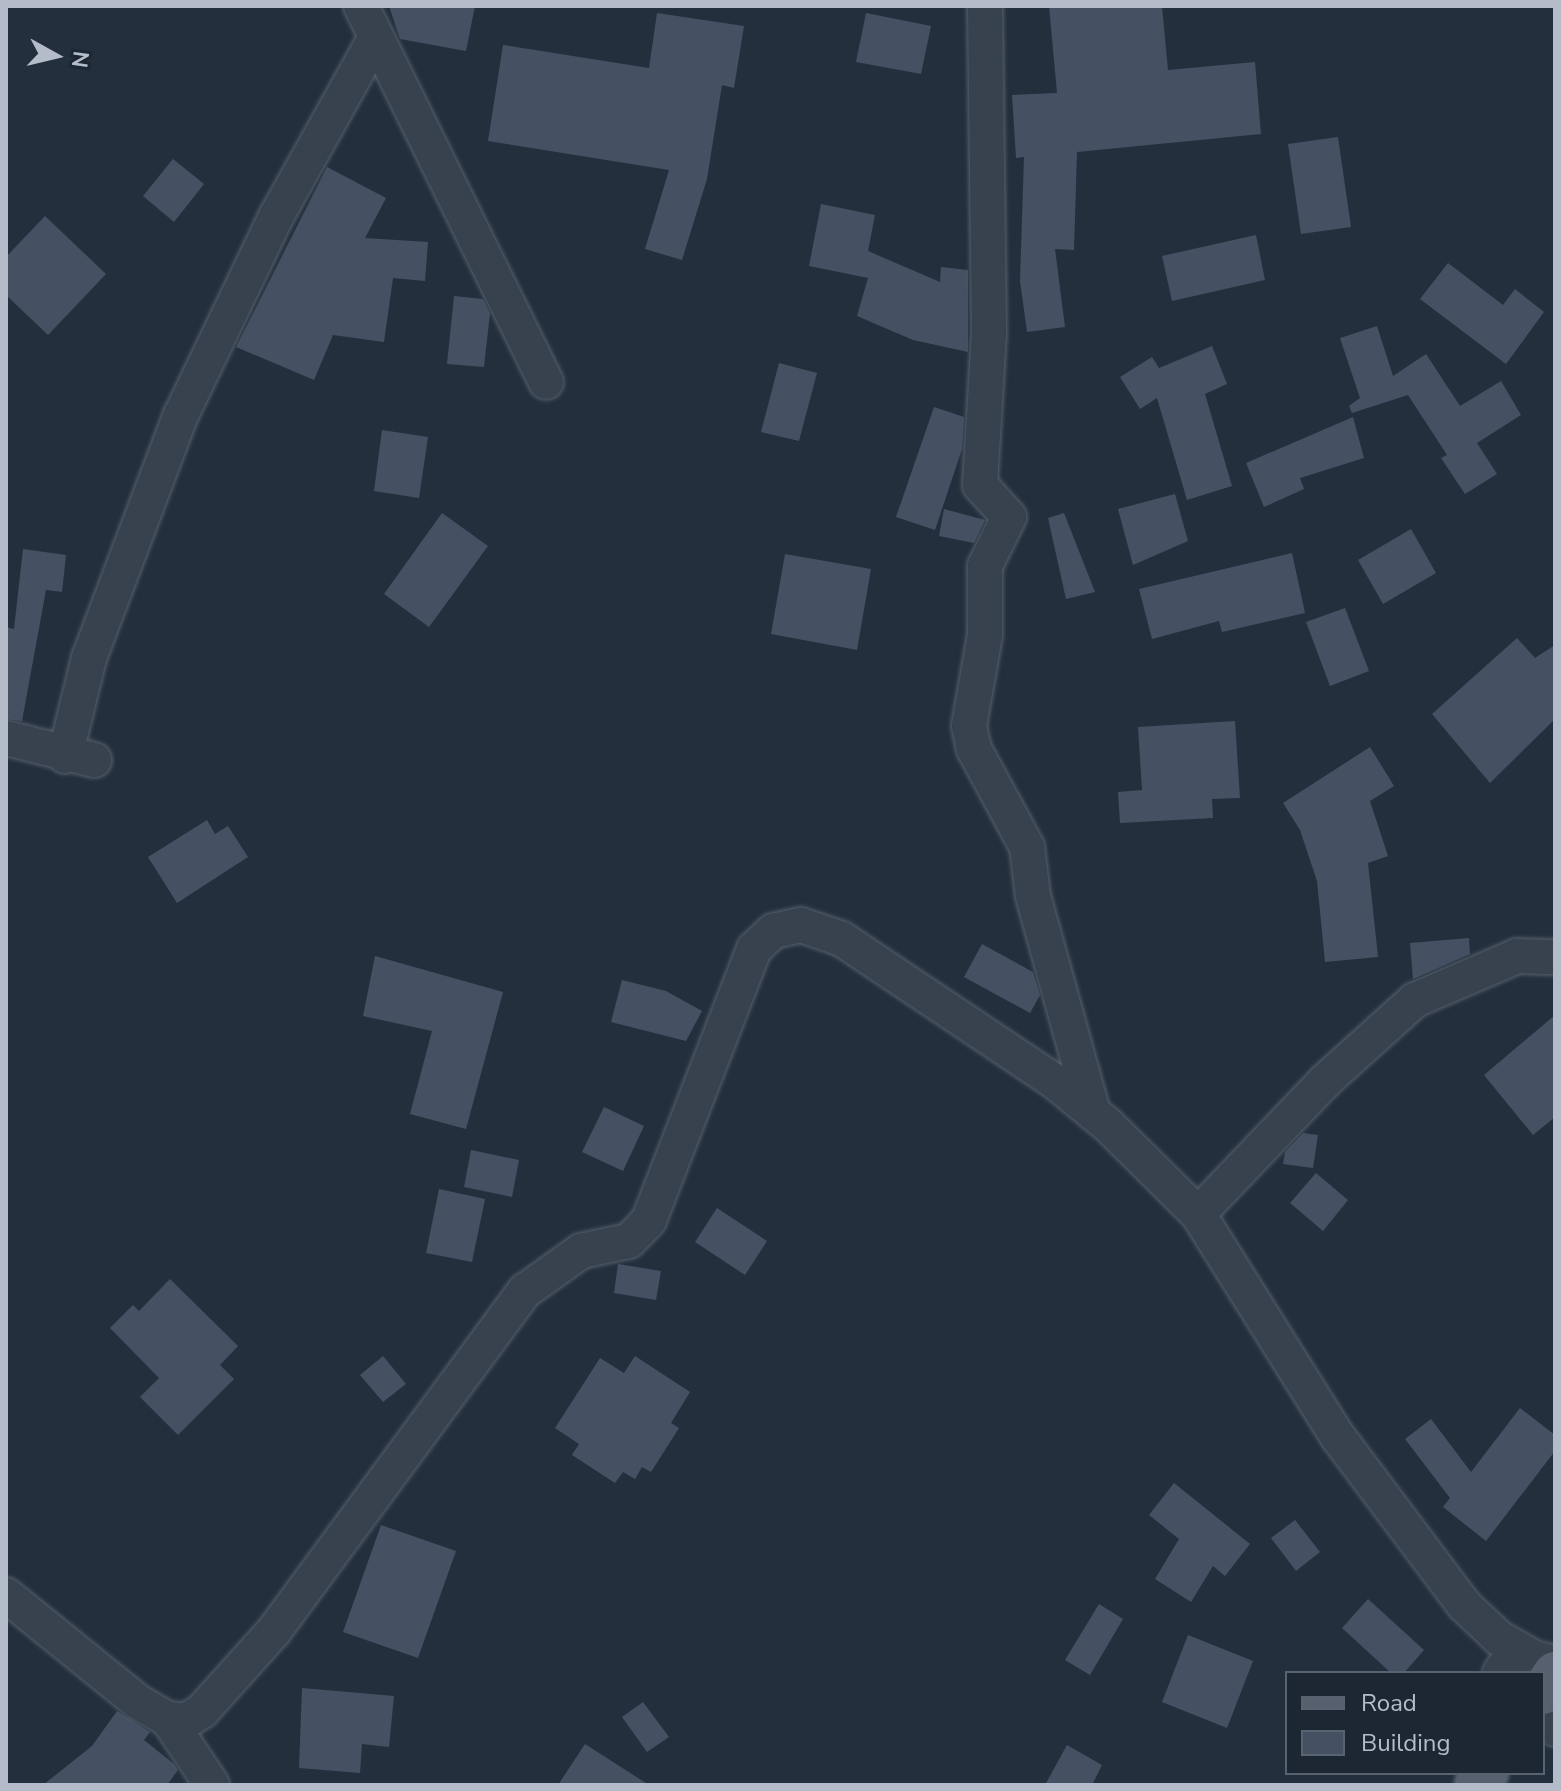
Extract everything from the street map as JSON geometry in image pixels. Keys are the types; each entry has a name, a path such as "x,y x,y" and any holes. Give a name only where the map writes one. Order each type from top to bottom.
{"street":[{"path":"361,6 375,39 479,238 546,382"},
{"path":"985,6 989,333 980,485 1009,517 985,566 985,635 969,726 974,749 1027,847 1033,896 1093,1113"},
{"path":"6,738 80,758 89,658 181,415 277,215 375,39"},
{"path":"6,1595 138,1702 168,1719 186,1721 227,1688 525,1291 581,1251 629,1241 649,1220 754,949 773,931 801,925 842,939 1093,1113 1198,1214 1338,1437 1464,1605 1509,1660 1555,1663"},
{"path":"1198,1214 1325,1081 1415,1000 1517,956 1555,957"},
{"path":"168,1719 212,1785"}],"building":[{"path":"389,6 475,6 466,51 400,39"},
{"path":"1049,6 1162,6 1168,70 1255,62 1261,134 1077,152 1074,250 1055,249 1065,327 1027,332 1020,281 1024,157 1016,158 1012,95 1057,93"},
{"path":"657,13 744,26 734,88 722,85 707,179 682,260 645,249 669,170 488,141 503,45 649,68"},
{"path":"866,13 931,26 921,74 856,62"},
{"path":"1338,137 1351,227 1301,234 1288,144"},
{"path":"173,159 204,184 174,222 143,196"},
{"path":"327,167 386,198 365,238 428,242 425,281 393,278 384,342 333,335 314,380 236,347"},
{"path":"821,204 875,215 868,251 940,282 941,267 968,270 968,352 913,340 857,316 868,278 809,266"},
{"path":"45,216 106,274 48,335 6,295 6,257"},
{"path":"1256,235 1265,280 1172,301 1162,256"},
{"path":"1448,263 1503,305 1515,289 1544,312 1506,364 1420,299"},
{"path":"454,296 483,299 490,313 484,367 447,364"},
{"path":"1377,326 1393,376 1426,354 1460,406 1501,381 1521,415 1477,443 1497,474 1465,494 1441,458 1447,455 1408,395 1352,413 1349,406 1360,398 1340,338"},
{"path":"1212,346 1227,384 1205,394 1232,486 1187,500 1157,398 1140,409 1120,377 1152,357 1159,368"},
{"path":"779,363 817,373 799,441 761,432"},
{"path":"934,407 964,417 962,449 935,530 896,517"},
{"path":"1353,417 1364,458 1300,478 1304,489 1264,507 1246,463"},
{"path":"382,430 428,437 419,498 374,491"},
{"path":"1175,494 1188,541 1133,565 1118,509"},
{"path":"944,509 985,520 974,543 939,536"},
{"path":"442,513 488,546 429,627 384,594"},
{"path":"1064,513 1095,592 1066,599 1048,518"},
{"path":"1411,529 1436,573 1383,604 1358,560"},
{"path":"23,549 66,555 62,592 46,590 22,721 6,719 6,627 14,629"},
{"path":"1292,553 1305,613 1222,632 1219,621 1152,639 1139,589"},
{"path":"785,554 871,569 857,650 771,634"},
{"path":"1345,608 1369,671 1330,686 1306,622"},
{"path":"1517,638 1535,658 1555,645 1555,719 1490,783 1432,714"},
{"path":"1235,721 1240,798 1212,799 1213,818 1120,823 1118,792 1142,790 1138,727"},
{"path":"1370,747 1394,786 1370,801 1388,856 1368,863 1378,957 1325,962 1317,881 1300,830 1283,803"},
{"path":"207,820 215,834 228,826 248,857 177,903 148,857"},
{"path":"1469,938 1470,954 1413,979 1410,943"},
{"path":"982,944 1033,972 1040,995 1030,1013 964,977"},
{"path":"375,956 503,992 466,1129 410,1114 432,1031 363,1016"},
{"path":"622,980 666,991 702,1011 686,1041 611,1022"},
{"path":"1555,1015 1555,1117 1533,1135 1484,1075"},
{"path":"604,1107 644,1126 623,1171 582,1152"},
{"path":"1303,1133 1318,1135 1313,1168 1283,1164 1285,1152"},
{"path":"471,1150 519,1160 512,1197 464,1187"},
{"path":"1316,1173 1348,1200 1323,1231 1290,1203"},
{"path":"439,1189 485,1199 472,1262 426,1253"},
{"path":"717,1208 767,1241 745,1275 695,1242"},
{"path":"618,1264 661,1271 656,1300 614,1293"},
{"path":"170,1279 238,1346 220,1365 234,1379 178,1435 140,1397 159,1378 110,1328 133,1305 139,1311"},
{"path":"383,1356 406,1384 383,1402 360,1375"},
{"path":"635,1356 690,1392 671,1423 679,1428 651,1472 642,1467 635,1479 623,1472 615,1483 572,1455 579,1444 555,1428 600,1358 624,1373"},
{"path":"1520,1408 1555,1435 1555,1451 1486,1541 1443,1507 1450,1498 1405,1439 1431,1419 1471,1472"},
{"path":"1174,1483 1250,1544 1225,1576 1213,1566 1191,1602 1155,1579 1179,1539 1149,1515"},
{"path":"1295,1520 1320,1552 1296,1571 1271,1538"},
{"path":"381,1525 456,1551 418,1658 343,1632"},
{"path":"1368,1599 1424,1650 1406,1671 1389,1671 1342,1628"},
{"path":"1099,1604 1123,1619 1090,1675 1065,1660"},
{"path":"1188,1635 1253,1661 1227,1728 1162,1702"},
{"path":"302,1688 394,1696 389,1747 362,1744 360,1773 299,1768"},
{"path":"643,1702 669,1737 647,1752 622,1717"},
{"path":"117,1711 150,1732 144,1740 174,1764 178,1770 167,1785 43,1785 92,1746"},
{"path":"585,1744 649,1785 558,1785"},
{"path":"1067,1745 1102,1765 1092,1785 1045,1785"}]}
